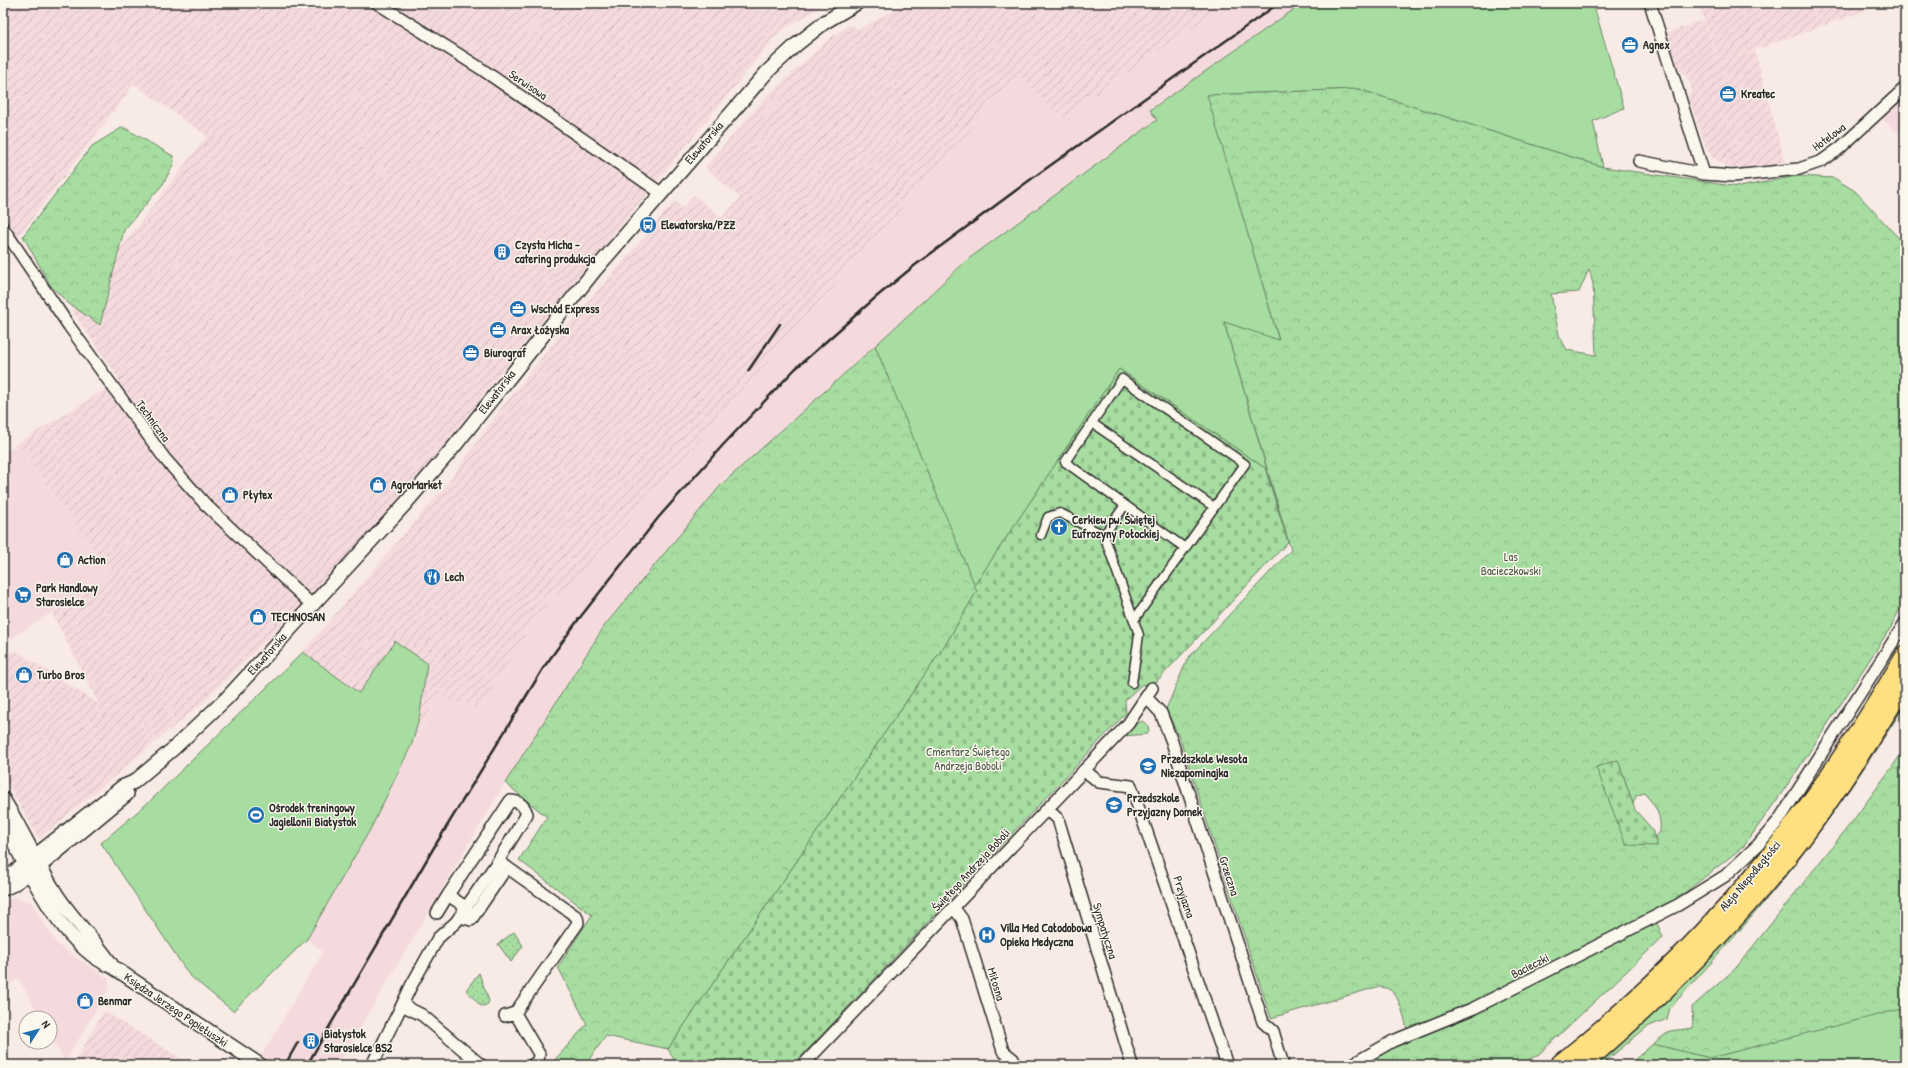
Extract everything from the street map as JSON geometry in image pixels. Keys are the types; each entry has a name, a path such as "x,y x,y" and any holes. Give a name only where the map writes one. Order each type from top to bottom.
{"main road":[{"name":"Aleja Niepodległości","path":"1558,1065 1589,1040 1670,965 1698,937 1754,873 1790,829 1820,787 1905,655"},
{"name":"Aleja Niepodległości","path":"1583,1065 1664,993 1703,954 1766,883 1820,814 1858,759 1905,685"}],"street":[{"name":"Serwisowa","path":"377,3 480,68 661,193"},
{"name":"Elewatorska","path":"33,865 128,794 134,782 189,736 227,698 439,466 573,296 767,72 796,45 825,22 857,3"},
{"path":"1650,3 1704,174"},
{"name":"Hotelowa","path":"1639,161 1704,174 1733,176 1799,169 1822,161 1840,148 1905,88"},
{"name":"Techniczna","path":"3,228 69,326 165,459 206,505 312,605"},
{"path":"1134,620 1245,464 1122,379 1065,462 1185,548"},
{"path":"1092,423 1214,507"},
{"path":"1104,535 1125,505"},
{"path":"1041,535 1048,517 1060,513 1104,535 1139,635 1132,684"},
{"name":"Bacieczki","path":"1351,1065 1393,1041 1474,1008 1505,993 1678,905 1717,882 1743,860 1778,820 1905,623"},
{"name":"Świętego Andrzeja Boboli","path":"803,1065 1128,724 1149,693"},
{"name":"Grzeczna","path":"1149,693 1161,713 1172,742 1263,1022 1273,1032 1283,1065"},
{"name":"Przyjazna","path":"1084,770 1099,782 1131,786 1227,1065"},
{"name":"Księdza Jerzego Popiełuszki","path":"3,799 33,865"},
{"path":"372,1065 411,986 438,938 464,912 502,864 527,814 525,807 517,801 510,801 437,914"},
{"name":"Sympatyczna","path":"1047,809 1058,820 1132,1065"},
{"name":"Księdza Jerzego Popiełuszki","path":"3,822 74,920 99,947 113,967 260,1065"},
{"path":"502,864 577,917 578,923 510,1015 539,1054 538,1060 532,1065"},
{"path":"3,881 33,865"},
{"path":"3,889 12,886 33,865"},
{"path":"448,896 464,912"},
{"name":"Miłosna","path":"954,908 962,919 1003,1051 1013,1059 1015,1065"},
{"path":"402,1005 422,1014 481,1065"}],"shaded area":[{"path":"3,3 827,3 778,33 495,380 442,450 313,594 202,703 39,839 3,775 3,714 9,716 3,704 3,653 16,651 99,704 52,613 112,573 17,444 120,380 72,311 207,136 134,84 9,249 3,240"},
{"path":"906,3 1229,3 1060,119 1019,74 619,533 560,597 554,593 530,627 480,709 438,695 412,744 420,714 395,641 359,693 303,652 447,484 499,411 568,325 675,201 683,208 694,195 722,218 740,198 705,167 765,98 828,40 849,25 860,29"},
{"path":"1229,3 1303,3 1150,110 1157,120 967,260 875,346 721,485 600,632 505,783 338,1065 259,1065 261,1056 323,952 307,939 371,828 438,695 530,627 554,593 560,596 619,533 1019,74 1060,119"},
{"name":"Kreatec","path":"1698,3 1886,3 1721,62 1755,51 1785,162 1741,170 1727,166 1712,157 1705,144 1688,97 1692,90 1688,78 1678,70 1664,34 1703,20 1720,63"},
{"path":"1905,81 1905,139 1873,111"},
{"path":"17,444 113,573 3,644 3,454"},
{"path":"14,897 30,901 58,945 109,979 109,988 65,1062 58,1049 58,1010 36,1010 19,979 3,987 3,904"},
{"path":"104,1011 191,1065 73,1065"}],"green space":[{"path":"1303,3 1593,3 1624,108 1593,121 1603,167 1358,89 1208,95 1279,341 1224,322 1288,542 1265,468 1119,369 974,586 875,346 967,260 1157,120 1150,110"},
{"name":"Las Bacieczkowski","path":"1358,89 1603,167 1739,187 1797,176 1834,178 1855,191 1905,245 1905,598 1891,627 1795,774 1744,846 1654,917 1663,937 1539,1054 1519,1065 1362,1065 1409,1039 1399,1002 1391,991 1384,987 1377,987 1271,1018 1180,739 1166,709 1188,658 1291,550 1224,322 1279,340 1207,95","holes":["1589,269 1593,284 1596,355 1567,350 1559,335 1551,294 1579,292","1618,760 1633,804 1636,796 1644,793 1659,815 1660,832 1655,836 1657,846 1596,767"]},
{"path":"123,127 173,156 174,163 163,184 124,230 100,325 68,303 50,285 23,236 92,146"},
{"path":"875,346 977,591 947,642 668,1049 606,1036 585,1065 552,1065 552,1063 587,1024 558,967 592,915 519,860 547,817 505,783 605,625 721,485"},
{"name":"Cmentarz Świętego Andrzeja Boboli","path":"1119,369 1265,468 1288,542 1155,683 1141,685 1125,700 1126,713 793,1065 677,1065 668,1049 947,642 977,591 974,586"},
{"name":"Ośrodek treningowy Jagiellonii Białystok","path":"395,641 427,663 420,714 412,744 371,828 307,939 233,1011 189,975 101,843 150,801 303,652 359,693"},
{"path":"1905,696 1905,705 1822,828 1763,904 1670,1008 1667,1019 1647,1027 1601,1065 1592,1065"},
{"path":"1142,721 1148,725 1149,731 1147,734 1123,736 1132,726"},
{"path":"1905,749 1905,1008 1710,1058 1653,1044 1670,1031 1693,1028 1692,1007 1735,969 1855,818"},
{"path":"1618,760 1635,810 1652,829 1657,846 1626,845 1596,767"},
{"path":"514,932 523,946 511,962 498,944"},
{"path":"479,973 489,1001 487,1005 481,1006 466,990"},
{"path":"1905,1006 1905,1065 1628,1065 1653,1044 1710,1058"}],"railway":[{"path":"307,1065 433,849 544,667 578,620 658,518 723,445 795,369 875,298 914,266 1034,177 1279,3"},
{"path":"748,371 780,324"},
{"path":"285,1065 298,1042"}],"place":[{"name":"Agnex","path":"1630,45"},
{"name":"Kreatec","path":"1728,94"},
{"name":"Elewatorska/PZZ","path":"648,225"},
{"name":"Czysta Micha - catering produkcja","path":"502,252"},
{"name":"Wschód Express","path":"518,309"},
{"name":"Arax Łożyska","path":"498,330"},
{"name":"Biurograf","path":"471,353"},
{"name":"AgroMarket","path":"378,485"},
{"name":"Płytex","path":"230,495"},
{"name":"Cerkiew pw. Świętej Eufrozyny Połockiej","path":"1059,527"},
{"name":"Action","path":"65,560"},
{"name":"Lech","path":"432,577"},
{"name":"Park Handlowy Starosielce","path":"23,595"},
{"name":"TECHNOSAN","path":"258,617"},
{"name":"Turbo Bros","path":"24,675"},
{"name":"Przedszkole Wesoła Niezapominajka","path":"1148,766"},
{"name":"Przedszkole Przyjazny Domek","path":"1114,805"},
{"name":"Ośrodek treningowy Jagiellonii Białystok","path":"256,815"},
{"name":"Villa Med Całodobowa Opieka Medyczna","path":"987,935"},
{"name":"Benmar","path":"85,1001"},
{"name":"Białystok Starosielce BS2","path":"311,1041"}]}
